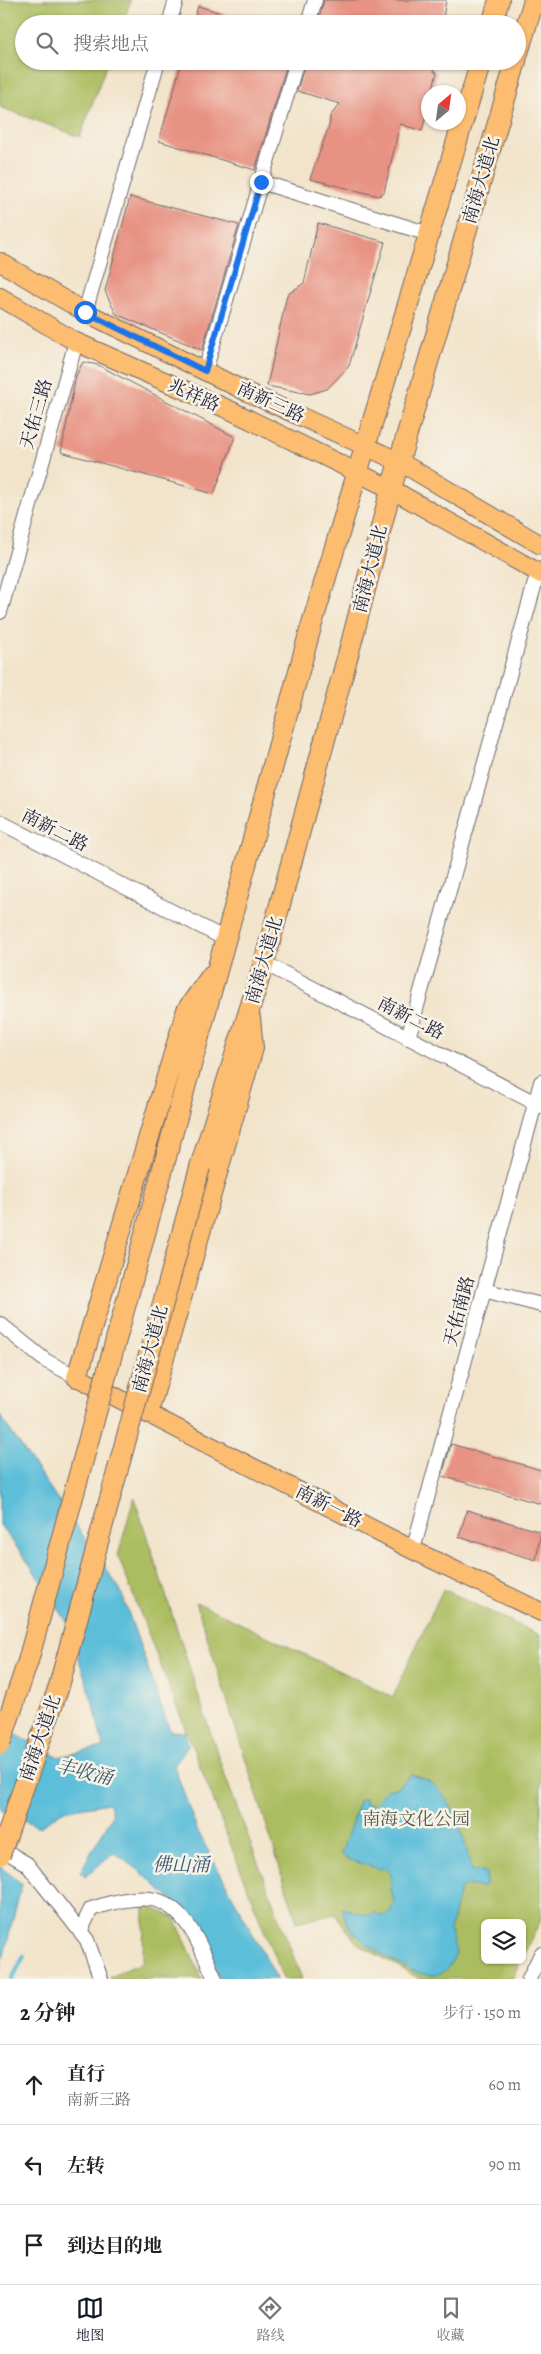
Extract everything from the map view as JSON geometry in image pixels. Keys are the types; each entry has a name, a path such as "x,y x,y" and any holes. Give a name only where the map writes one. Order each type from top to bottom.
{"highway":[{"path":"495,15 499,0"},
{"path":"526,26 534,0"},
{"name":"南海大道北","path":"0,1744 28,1661 220,966 311,627 359,473 478,70"},
{"name":"南海大道北","path":"0,1855 58,1686 200,1167 264,964 391,489 513,70"},
{"path":"77,1377 186,1010 220,966"},
{"path":"148,1413 253,1048 249,1010"}],"main road":[{"name":"南新三路","path":"0,262 85,312 205,371 400,462 541,545"},
{"name":"兆祥路","path":"0,297 76,342 234,412 391,489"},
{"path":"391,489 540,573"},
{"name":"南新一路","path":"77,1377 413,1550 541,1611"}],"street":[{"path":"172,15 176,0"},
{"path":"311,15 315,0"},
{"path":"85,312 155,70"},
{"path":"205,371 294,70"},
{"path":"261,182 429,234"},
{"name":"天佑三路","path":"0,612 76,342"},
{"path":"408,1038 540,573"},
{"name":"南新二路","path":"0,822 227,940"},
{"name":"南新二路","path":"264,964 538,1104"},
{"name":"天佑南路","path":"413,1550 484,1290 538,1104 541,1082"},
{"path":"484,1290 541,1305"},
{"path":"0,1324 46,1361 77,1377"},
{"path":"0,1848 26,1864 87,1940 100,1979"},
{"path":"80,1932 91,1909 116,1901 156,1900 179,1914 202,1948 215,1979"},
{"path":"529,1979 541,1954"}],"green space":[{"path":"0,0 131,0 125,15 15,15 15,70 105,70 80,137 0,107"},
{"path":"134,1497 222,1768 302,1979 283,1979 118,1556"},
{"name":"南海文化公园","path":"443,1589 541,1636 541,1920 526,1950 526,1919 481,1919 481,1964 519,1964 512,1979 420,1979 357,1943 335,1914 297,1922 196,1602 393,1697"},
{"path":"144,1904 175,1918 202,1979 111,1979 110,1977 143,1962"}],"water":[{"path":"0,1416 120,1589 170,1731 185,1732 188,1746 174,1766 197,1830 277,1979 220,1979 191,1918 140,1871 114,1852 85,1877 80,1872 113,1814 109,1803 62,1811 40,1827 0,1810 0,1726 58,1757 103,1747 95,1709 67,1622 30,1565 0,1525"},
{"path":"411,1775 428,1781 439,1789 458,1822 472,1870 486,1873 486,1884 481,1888 469,1885 460,1889 450,1931 456,1953 446,1969 436,1975 415,1972 376,1950 355,1933 348,1924 342,1908 369,1915 374,1912 382,1916 390,1912 394,1902 391,1891 391,1874 385,1868 378,1869 345,1858 341,1854 359,1801 365,1798 365,1804 375,1805 386,1789 396,1788"},
{"path":"0,1866 22,1884 0,1971"}],"building":[{"path":"324,0 446,0 444,15 320,15"},
{"path":"198,6 228,15 196,15"},
{"path":"179,70 285,70 255,170 159,141"},
{"path":"303,70 434,70 434,72 437,72 434,85 421,85 422,131 400,124 384,192 379,196 310,179 330,123 330,116 340,104 297,91"},
{"path":"130,197 239,225 202,350 116,314 105,291"},
{"path":"318,223 385,242 349,366 327,389 310,394 267,386 287,295 304,283"},
{"path":"83,362 98,365 235,437 214,494 61,452 76,376"},
{"path":"451,1444 541,1470 541,1504 442,1476"},
{"path":"467,1510 541,1532 536,1560 459,1537"}],"waterway":[{"path":"12,1979 24,1956"}],"route":[{"path":"85,312 205,371 261,182"}],"water label":[{"name":"丰收涌","path":"84,1772"},
{"name":"佛山涌","path":"181,1865"}]}
